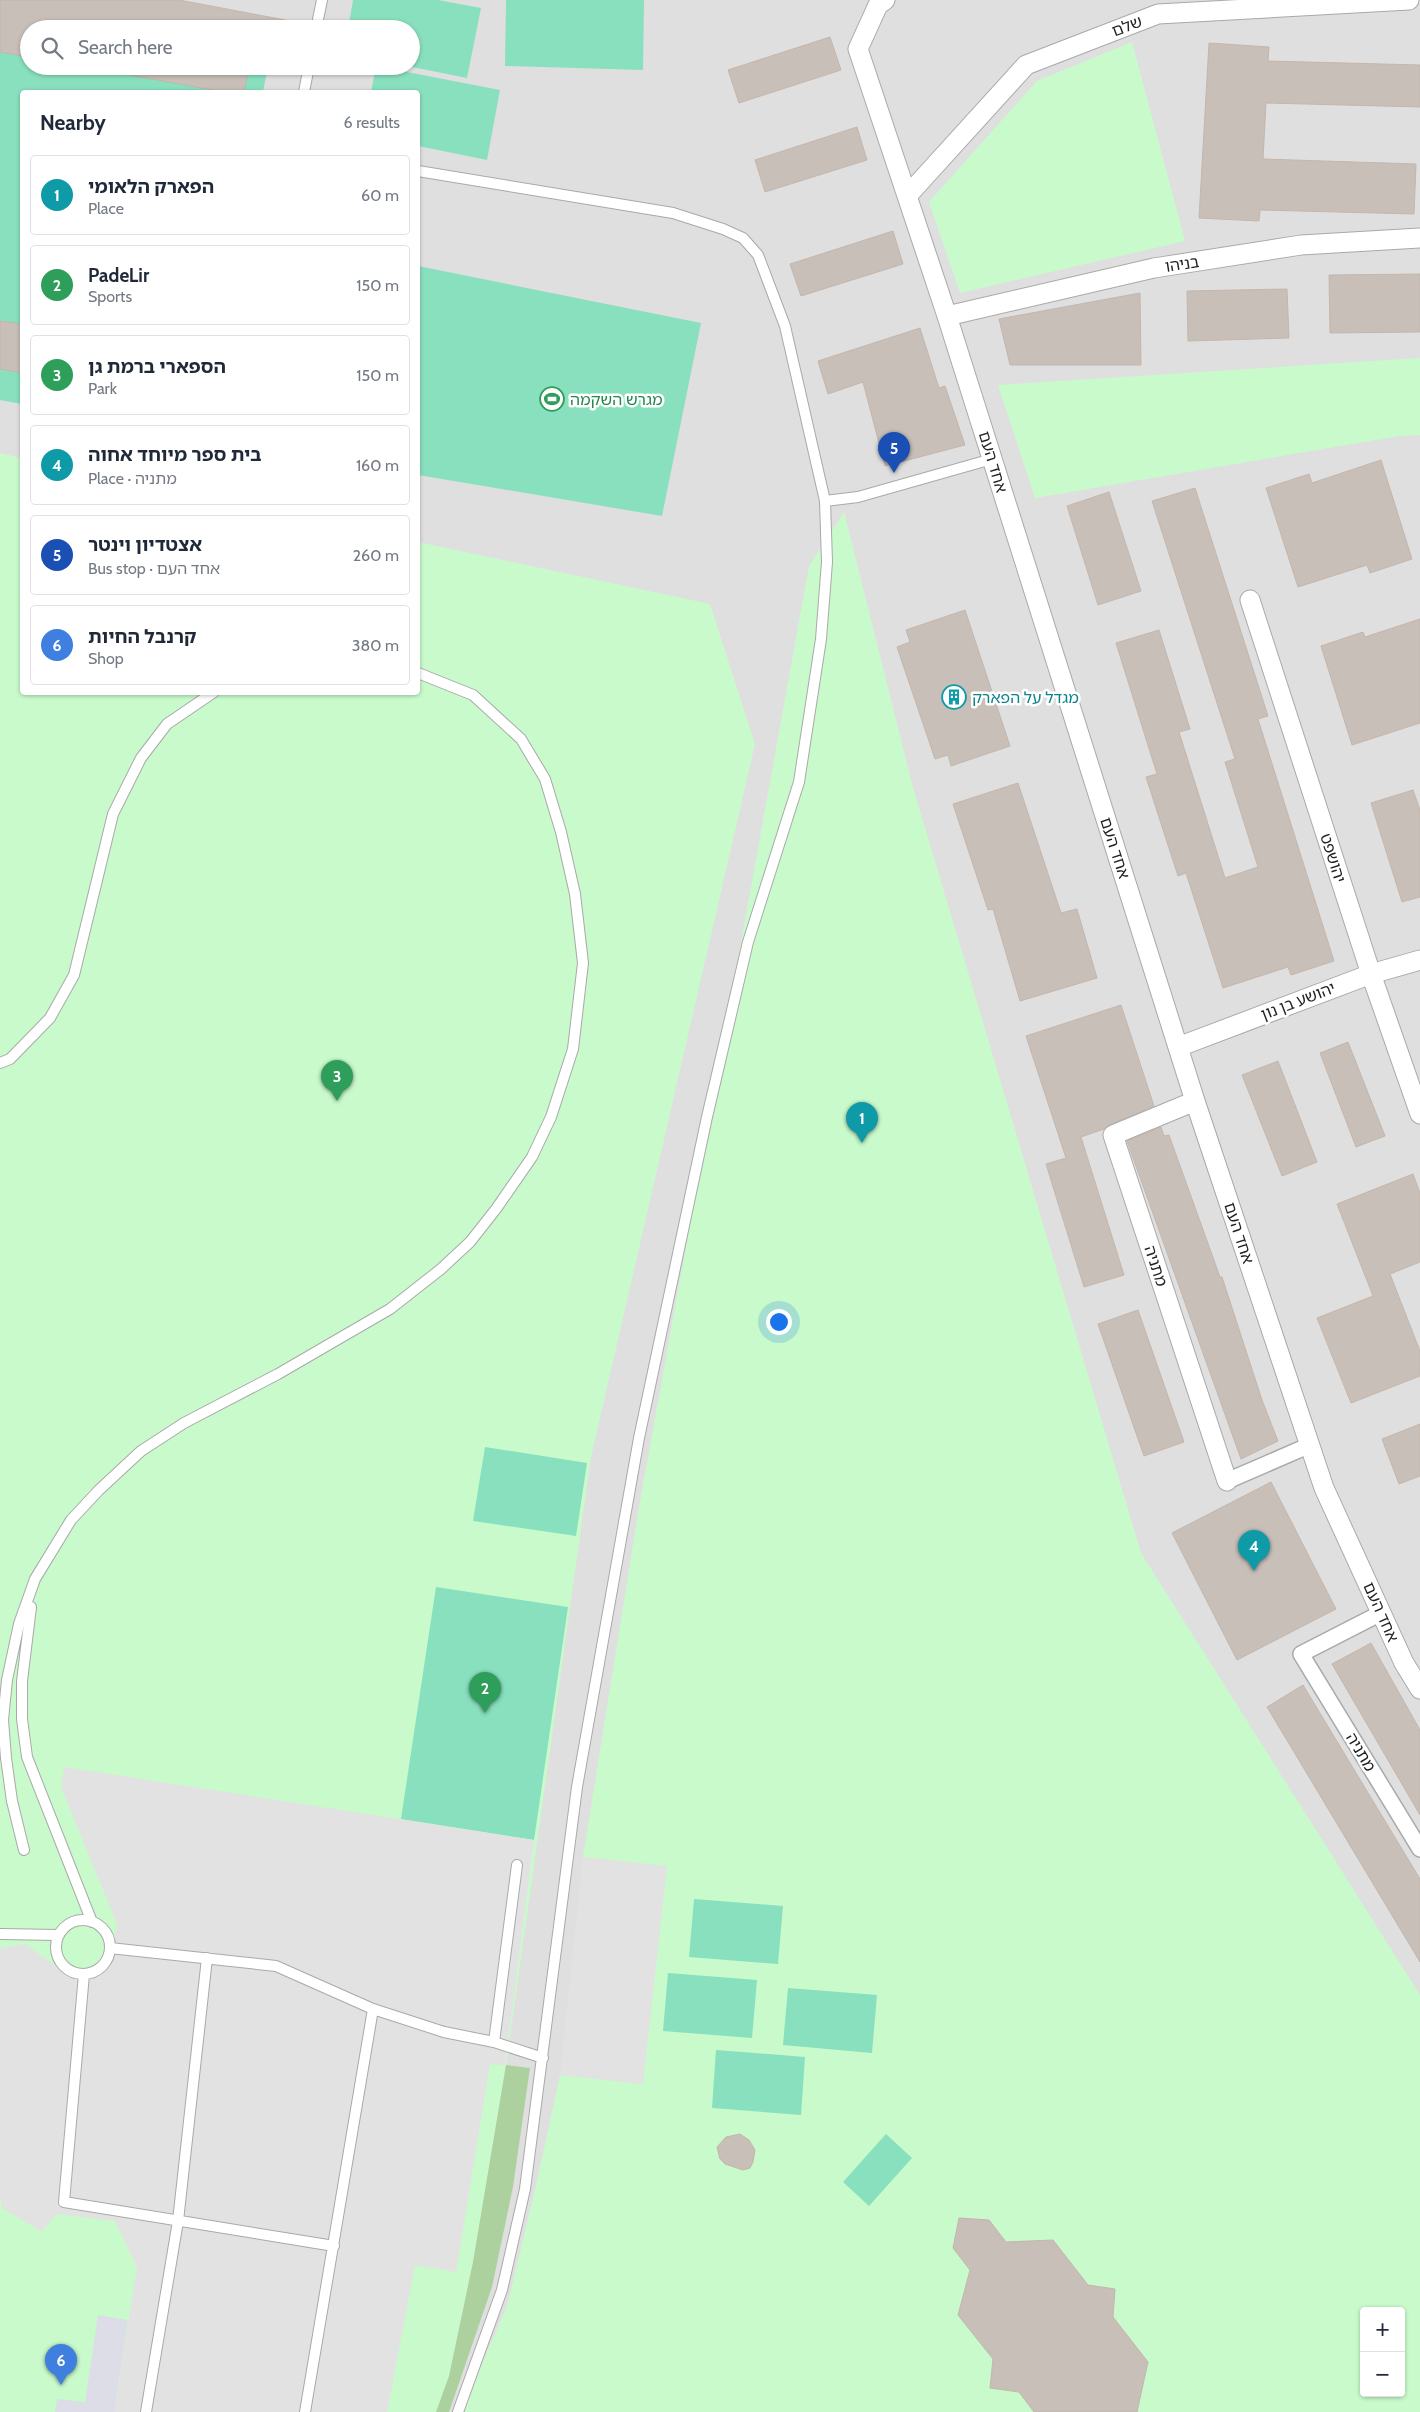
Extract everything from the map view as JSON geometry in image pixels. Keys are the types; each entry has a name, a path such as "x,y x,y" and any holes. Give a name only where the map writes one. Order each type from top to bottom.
{"street":[{"name":"אחד העם","path":"885,0 878,5 858,49 947,316 1195,1101 1324,1488 1404,1664 1420,1689"},
{"name":"שלם","path":"908,195 1026,65 1175,6 1408,0"},
{"name":"בניהו","path":"947,316 1154,268 1301,245 1420,238"},
{"name":"יהושפט","path":"1250,600 1371,974 1420,1114"},
{"name":"יהושע בן נון","path":"1178,1046 1371,974 1420,960"},
{"name":"מתניה","path":"1195,1101 1113,1135 1227,1481"},
{"path":"1227,1481 1310,1445"},
{"name":"מתניה","path":"1381,1613 1301,1654 1420,1850"}],"lane":[{"path":"318,20 322,0"},
{"path":"304,90 307,75"},
{"path":"420,171 673,214 723,229 743,238 758,255 785,326 825,501 827,562 821,639 799,782 748,942 706,1118 639,1438 577,1787 525,2189 502,2290 458,2412"},
{"path":"825,501 858,497 992,459"},
{"path":"24,1850 12,1801 3,1720 8,1680 19,1624 35,1579 72,1520 99,1490 141,1452 184,1423 278,1374 390,1309 440,1269 470,1242 496,1209 532,1157 551,1116 573,1049 583,964 575,894 545,779 521,739 473,695 420,674"},
{"path":"0,1063 10,1058 50,1018 74,975 98,868 113,814 141,758 168,724 210,695"},
{"path":"35,1579 26,1633 22,1681 22,1719 27,1757 70,1862 92,1922"},
{"path":"494,2042 517,1865"},
{"path":"80,1920 92,1922 104,1929 110,1948 105,1963 99,1969 84,1974 74,1973 60,1962 56,1944 58,1935 71,1923 80,1920"},
{"path":"0,1934 58,1935"},
{"path":"110,1948 276,1966 373,2009 444,2032 494,2042 543,2058"},
{"path":"146,2412 178,2220 206,1958"},
{"path":"84,1974 64,2202 334,2246"},
{"path":"305,2412 373,2009"}],"shaded area":[{"path":"0,0 1420,0 1420,2412 0,2412"},
{"path":"64,1767 534,1840 505,2065 490,2064 456,2272 415,2265 387,2412 114,2412 137,2267 115,2221 56,2214 42,2232 2,2208 0,2194 0,1948 25,1944 77,1981 90,1981 111,1961 117,1924 61,1787"},
{"path":"583,1857 667,1866 643,2084 560,2075"},
{"path":"98,2315 128,2320 114,2412 55,2412 57,2399 85,2402"}],"green space":[{"path":"0,0 20,20 20,75 266,75 263,90 20,90 20,404 0,400"},
{"path":"353,0 438,0 481,8 467,78 420,69 420,20 350,20"},
{"path":"506,0 644,0 643,70 505,66"},
{"path":"1132,42 1185,241 960,293 929,202 1037,81"},
{"path":"374,75 420,75 500,90 487,160 420,146 420,90 371,90"},
{"name":"מגרש השקמה","path":"420,266 701,323 662,516 420,475"},
{"path":"1420,358 1420,435 1400,436 1035,498 998,385"},
{"path":"0,453 20,458 20,695 420,695 420,542 710,604 755,744 591,1457 506,2065 473,2262 449,2376 436,2412 0,2412"},
{"path":"844,512 912,784 1141,1553 1420,1995 1420,2412 461,2412 507,2306 560,2075 643,2084 638,1863 583,1857 640,1501 809,566"},
{"path":"485,1447 587,1463 576,1536 473,1521"},
{"path":"436,1587 568,1607 534,1840 401,1819"},
{"path":"694,1899 783,1906 778,1964 689,1957"},
{"path":"668,1973 757,1980 752,2038 663,2031"},
{"path":"788,1988 877,1995 872,2053 783,2045"},
{"path":"716,2050 805,2057 801,2115 712,2108"},
{"path":"490,2063 530,2068 513,2187 492,2287 449,2412 396,2412"},
{"path":"886,2134 912,2158 869,2206 843,2182"}],"building":[{"path":"0,0 179,0 285,20 20,20 20,55 0,52"},
{"path":"830,37 841,70 739,103 728,70"},
{"path":"1209,43 1269,47 1268,61 1420,65 1420,107 1266,103 1263,159 1416,164 1414,214 1260,210 1259,221 1199,218"},
{"path":"130,75 247,75 244,90 212,90"},
{"path":"857,127 867,160 765,192 755,160"},
{"path":"893,231 903,264 801,296 790,264"},
{"path":"1420,274 1420,332 1330,333 1329,275"},
{"path":"1287,289 1289,338 1188,341 1187,291"},
{"path":"1140,293 1141,365 1010,365 999,319"},
{"path":"0,321 20,324 20,373 0,369"},
{"path":"920,328 939,388 945,386 965,445 885,466 863,382 828,394 818,361"},
{"path":"1381,460 1412,559 1370,573 1367,565 1298,587 1266,488 1309,474 1312,483"},
{"path":"1195,488 1268,716 1258,719 1334,961 1291,975 1288,967 1223,988 1186,873 1178,876 1146,777 1157,774 1116,643 1159,630 1190,729 1179,732 1225,878 1258,867 1225,762 1235,759 1152,501"},
{"path":"1109,492 1141,591 1098,605 1067,506"},
{"name":"מגדל על הפארק","path":"965,610 1010,746 951,766 948,755 935,759 897,647 910,642 906,630"},
{"path":"1420,619 1420,723 1352,745 1321,646 1363,632 1365,637"},
{"path":"1018,783 1061,913 1077,909 1097,978 1020,1001 993,909 988,910 953,804"},
{"path":"1413,790 1420,810 1420,897 1402,902 1371,803"},
{"path":"1121,1005 1154,1106 1109,1125 1104,1129 1081,1137 1124,1275 1084,1287 1046,1164 1066,1158 1026,1036"},
{"path":"1348,1042 1385,1136 1356,1147 1320,1053"},
{"path":"1278,1061 1317,1162 1282,1176 1242,1075"},
{"path":"1161,1127 1164,1136 1169,1135 1220,1277 1222,1277 1262,1400 1278,1441 1241,1459 1127,1141"},
{"path":"1413,1174 1420,1193 1420,1262 1390,1274 1420,1351 1420,1376 1351,1403 1317,1318 1373,1296 1337,1204"},
{"path":"1138,1310 1184,1442 1144,1456 1098,1324"},
{"path":"1420,1424 1420,1476 1399,1484 1382,1439"},
{"path":"1271,1482 1336,1609 1237,1660 1172,1533"},
{"path":"1371,1643 1420,1730 1420,1815 1332,1664"},
{"path":"1303,1685 1420,1879 1420,1962 1267,1707"},
{"path":"740,2134 749,2140 755,2150 750,2168 743,2170 725,2164 720,2159 717,2147 726,2137"},
{"path":"959,2218 989,2220 1006,2242 1053,2240 1088,2285 1115,2289 1113,2317 1148,2362 1137,2412 1034,2412 1019,2392 990,2388 993,2359 958,2315 970,2270 953,2248"}],"place":[{"name":"מגרש השקמה","path":"552,399"},
{"name":"אצטדיון וינטר","path":"894,473"},
{"name":"מגדל על הפארק","path":"954,697"},
{"name":"הספארי ברמת גן","path":"337,1101"},
{"name":"הפארק הלאומי","path":"862,1143"},
{"name":"בית ספר מיוחד אחוה","path":"1254,1571"},
{"name":"PadeLir","path":"485,1713"},
{"name":"קרנבל החיות","path":"61,2385"}]}
